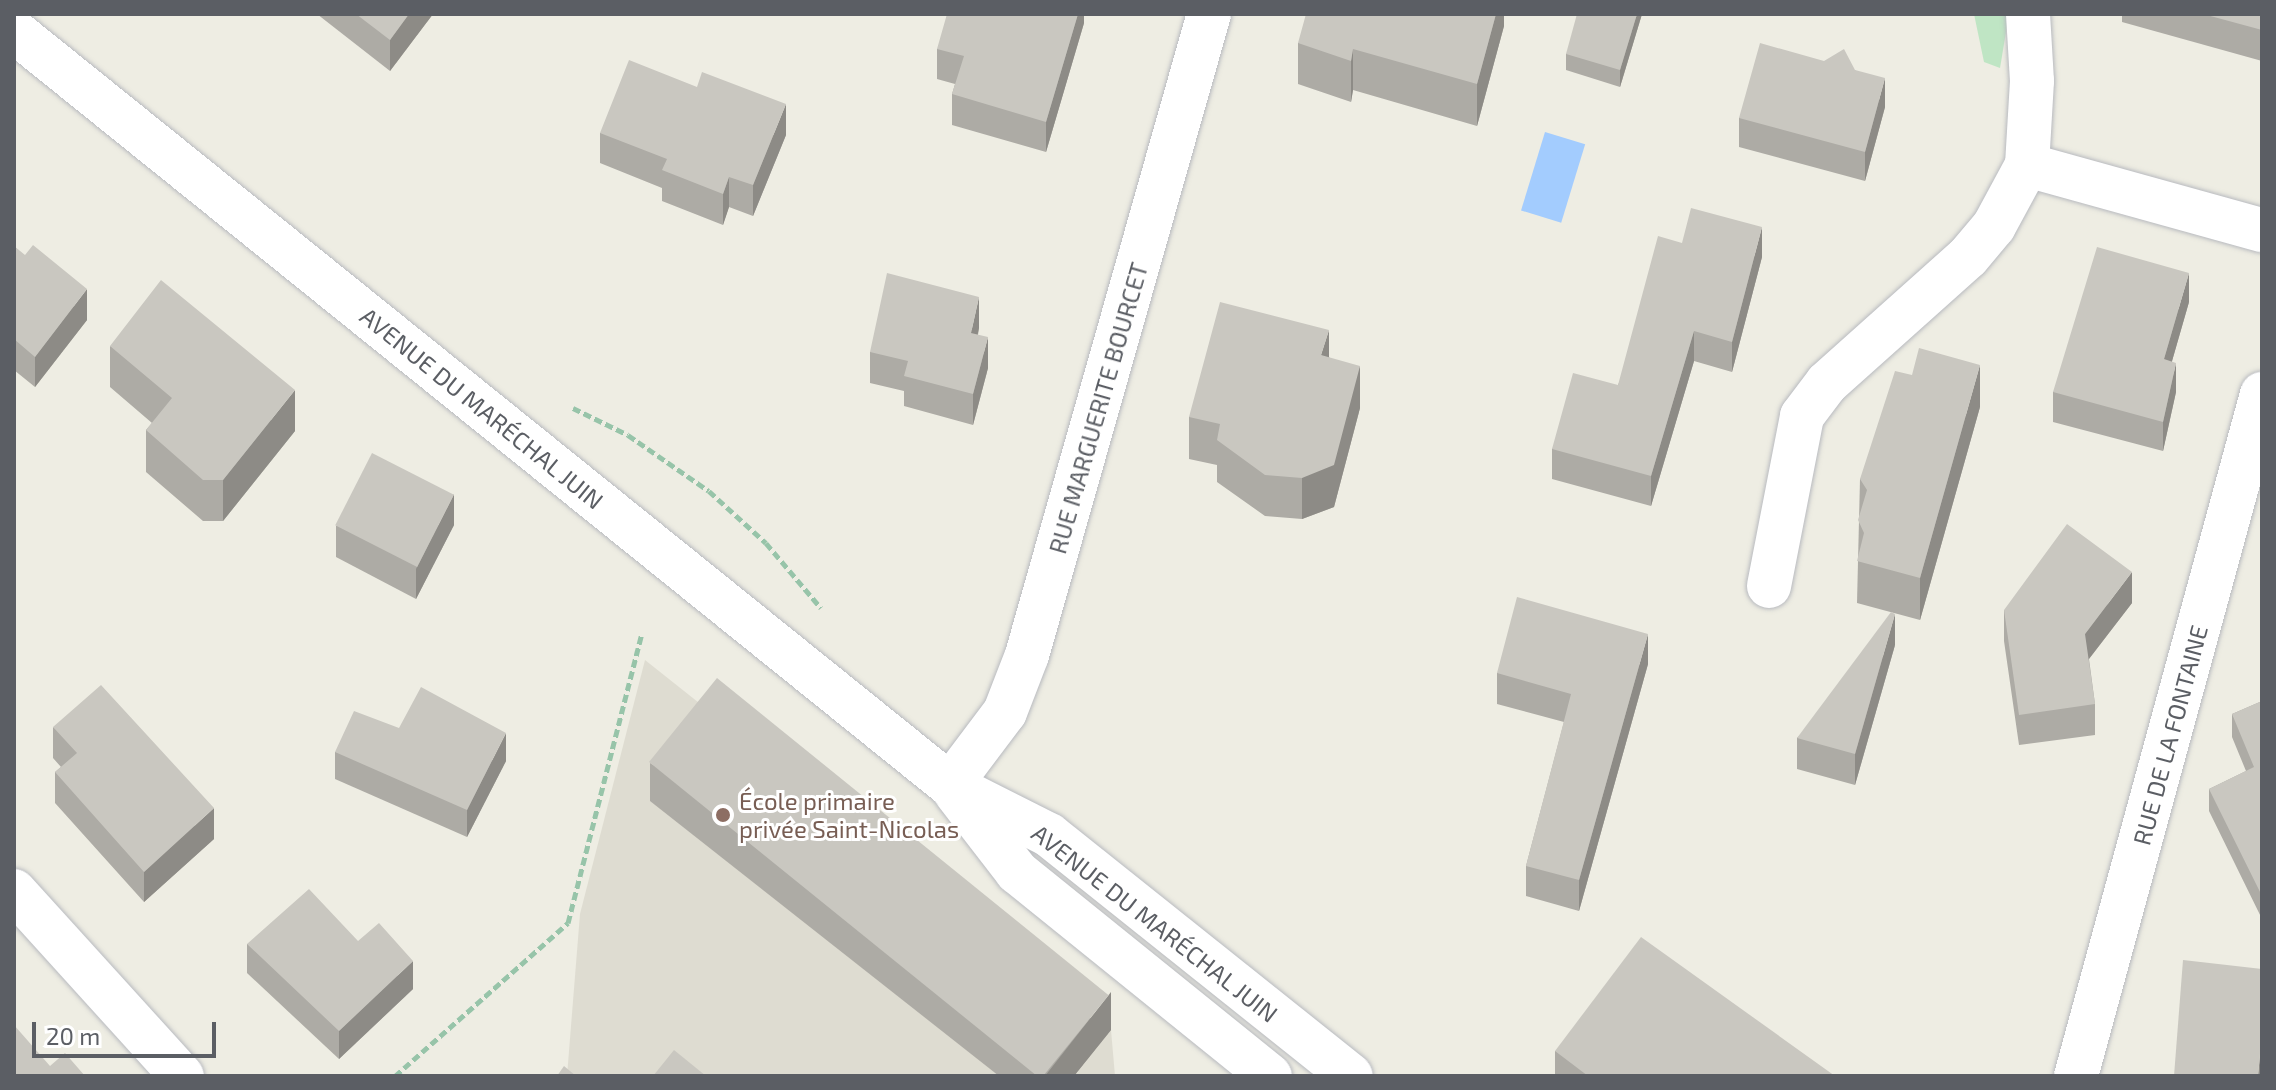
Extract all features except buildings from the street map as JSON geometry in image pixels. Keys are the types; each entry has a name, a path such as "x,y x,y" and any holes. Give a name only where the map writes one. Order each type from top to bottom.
{"street":[{"name":"RUE MARGUERITE BOURCET","path":"950,785 1005,712 1027,655 1209,14"},
{"path":"1769,586 1802,416 1827,383 1968,257 1994,226 2027,165 2032,81 2028,14"},
{"name":"AVENUE DU MARÉCHAL JUIN","path":"14,31 950,785 1049,835 1351,1076"},
{"path":"2027,165 2262,230"},
{"name":"RUE DE LA FONTAINE","path":"2076,1076 2262,394"},
{"name":"AVENUE DU MARÉCHAL JUIN","path":"950,785 1017,872 1270,1076"},
{"path":"14,891 182,1076"}],"path":[{"path":"395,1076 568,923 642,633"}],"shaded area":[{"name":"École primaire privée Saint-Nicolas","path":"645,660 1111,1030 1115,1076 567,1076 580,914"}],"green space":[{"path":"1974,14 2009,14 2000,68 1984,62"}],"water":[{"path":"1545,132 1585,144 1561,223 1521,210"}],"place":[{"name":"École primaire privée Saint-Nicolas","path":"723,815"}]}
